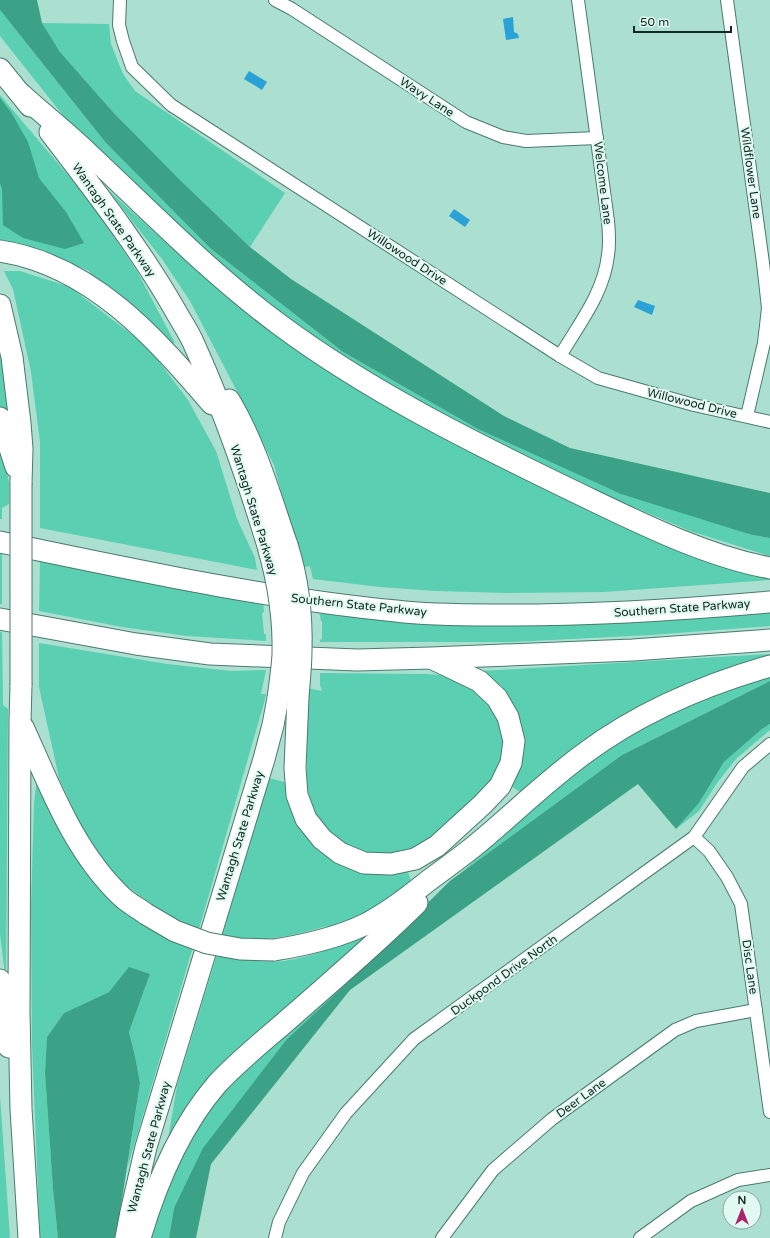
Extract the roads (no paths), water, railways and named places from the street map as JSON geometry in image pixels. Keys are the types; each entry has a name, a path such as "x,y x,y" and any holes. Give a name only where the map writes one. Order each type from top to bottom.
{"highway":[{"name":"Wantagh State Parkway","path":"0,69 111,211 161,286 192,340 244,470 278,546 278,589 288,698 273,725 146,1147 126,1238"},
{"path":"21,94 238,292 280,326 374,388 434,421 614,510 680,540 716,553 770,568"},
{"path":"0,251 13,253 42,262 67,273 90,287 126,313 164,349 224,418"},
{"path":"0,305 12,357 22,449 19,1012 21,1109 29,1238"},
{"path":"192,340 250,438 263,474 278,546"},
{"path":"0,418 21,483"},
{"name":"Southern State Parkway","path":"0,542 190,581 258,593 397,612 544,616 680,609 770,602"},
{"path":"0,619 136,644 210,654 357,660 633,650 770,640"},
{"path":"288,698 297,795 306,819 322,839 328,844 340,853 364,864 391,864 415,859 437,846 484,804 500,786 511,763 514,741 508,717 497,698 479,681 431,658"},
{"path":"20,721 68,826 101,875 122,897 146,914 175,931 207,943 240,949 274,950 332,938 366,924 395,906 472,848 550,781 585,753 619,729 652,711 688,695 726,680 770,666"},
{"path":"140,1238 147,1213 160,1178 176,1145 217,1085 243,1059 380,939 472,848"},
{"path":"0,980 3,1012 21,1109"}],"street":[{"name":"Willowood Drive","path":"120,0 119,25 132,67 171,105 560,356 598,378 694,405 770,422"},
{"name":"Wavy Lane","path":"275,0 292,9 466,122 503,137 526,141 596,138"},
{"name":"Welcome Lane","path":"560,356 596,296 603,280 609,242 608,221 578,0"},
{"name":"Wildflower Lane","path":"727,0 768,308 764,343 747,416"},
{"name":"Duckpond Drive North","path":"275,1238 279,1222 307,1167 346,1113 414,1039 694,837 742,767 770,744"},
{"name":"Disc Lane","path":"694,837 709,852 727,877 741,904 770,1112"},
{"name":"Deer Lane","path":"442,1238 493,1170 552,1119 675,1030 696,1021 756,1010"},
{"path":"640,1238 691,1201 738,1180 770,1175"}],"water":[{"path":"513,17 514,32 518,34 519,38 506,40 503,19"},
{"path":"249,71 267,82 262,90 244,79"},
{"path":"454,209 470,220 465,227 449,216"},
{"path":"638,300 655,306 652,315 634,307"}]}
